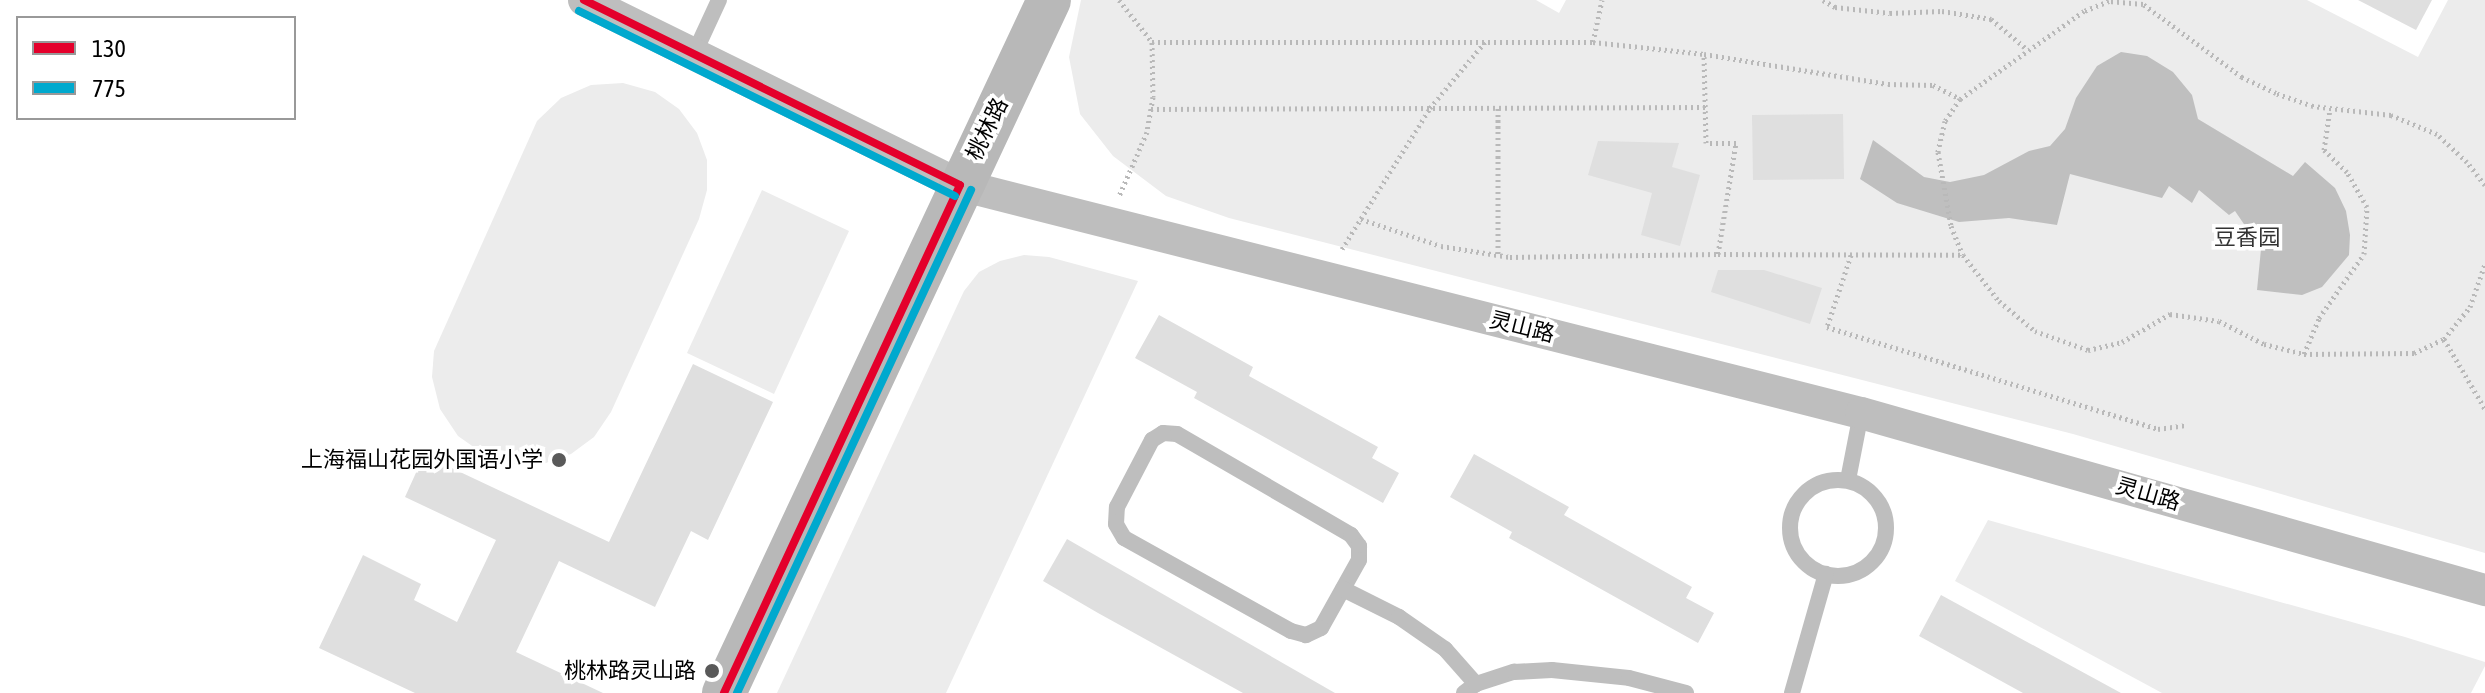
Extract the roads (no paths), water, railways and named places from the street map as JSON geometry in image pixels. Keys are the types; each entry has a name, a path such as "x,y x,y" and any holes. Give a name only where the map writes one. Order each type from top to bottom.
{"street":[{"name":"灵山路","path":"584,0 960,185 1861,413 2485,590"},
{"name":"桃林路","path":"724,693 1049,0"}],"lane":[{"path":"695,52 719,0"},
{"path":"1848,480 1861,413"},
{"path":"1163,433 1177,434 1351,535 1359,546 1359,560 1343,589 1321,628 1306,635 1291,631 1124,538 1116,524 1117,507 1152,440 1163,433"},
{"path":"1848,480 1874,496 1886,523 1885,539 1879,553 1856,572 1826,574 1811,567 1799,556 1792,541 1792,517 1803,494 1816,484 1848,480"},
{"path":"1792,693 1826,574"},
{"path":"1343,589 1399,617 1445,649 1470,689 1514,672 1552,670 1629,678 1686,693"}],"place":[{"name":"上海福山花园外国语小学","path":"559,460"},
{"name":"桃林路灵山路","path":"712,671"}],"park label":[{"name":"豆香园","path":"2247,238"}]}
